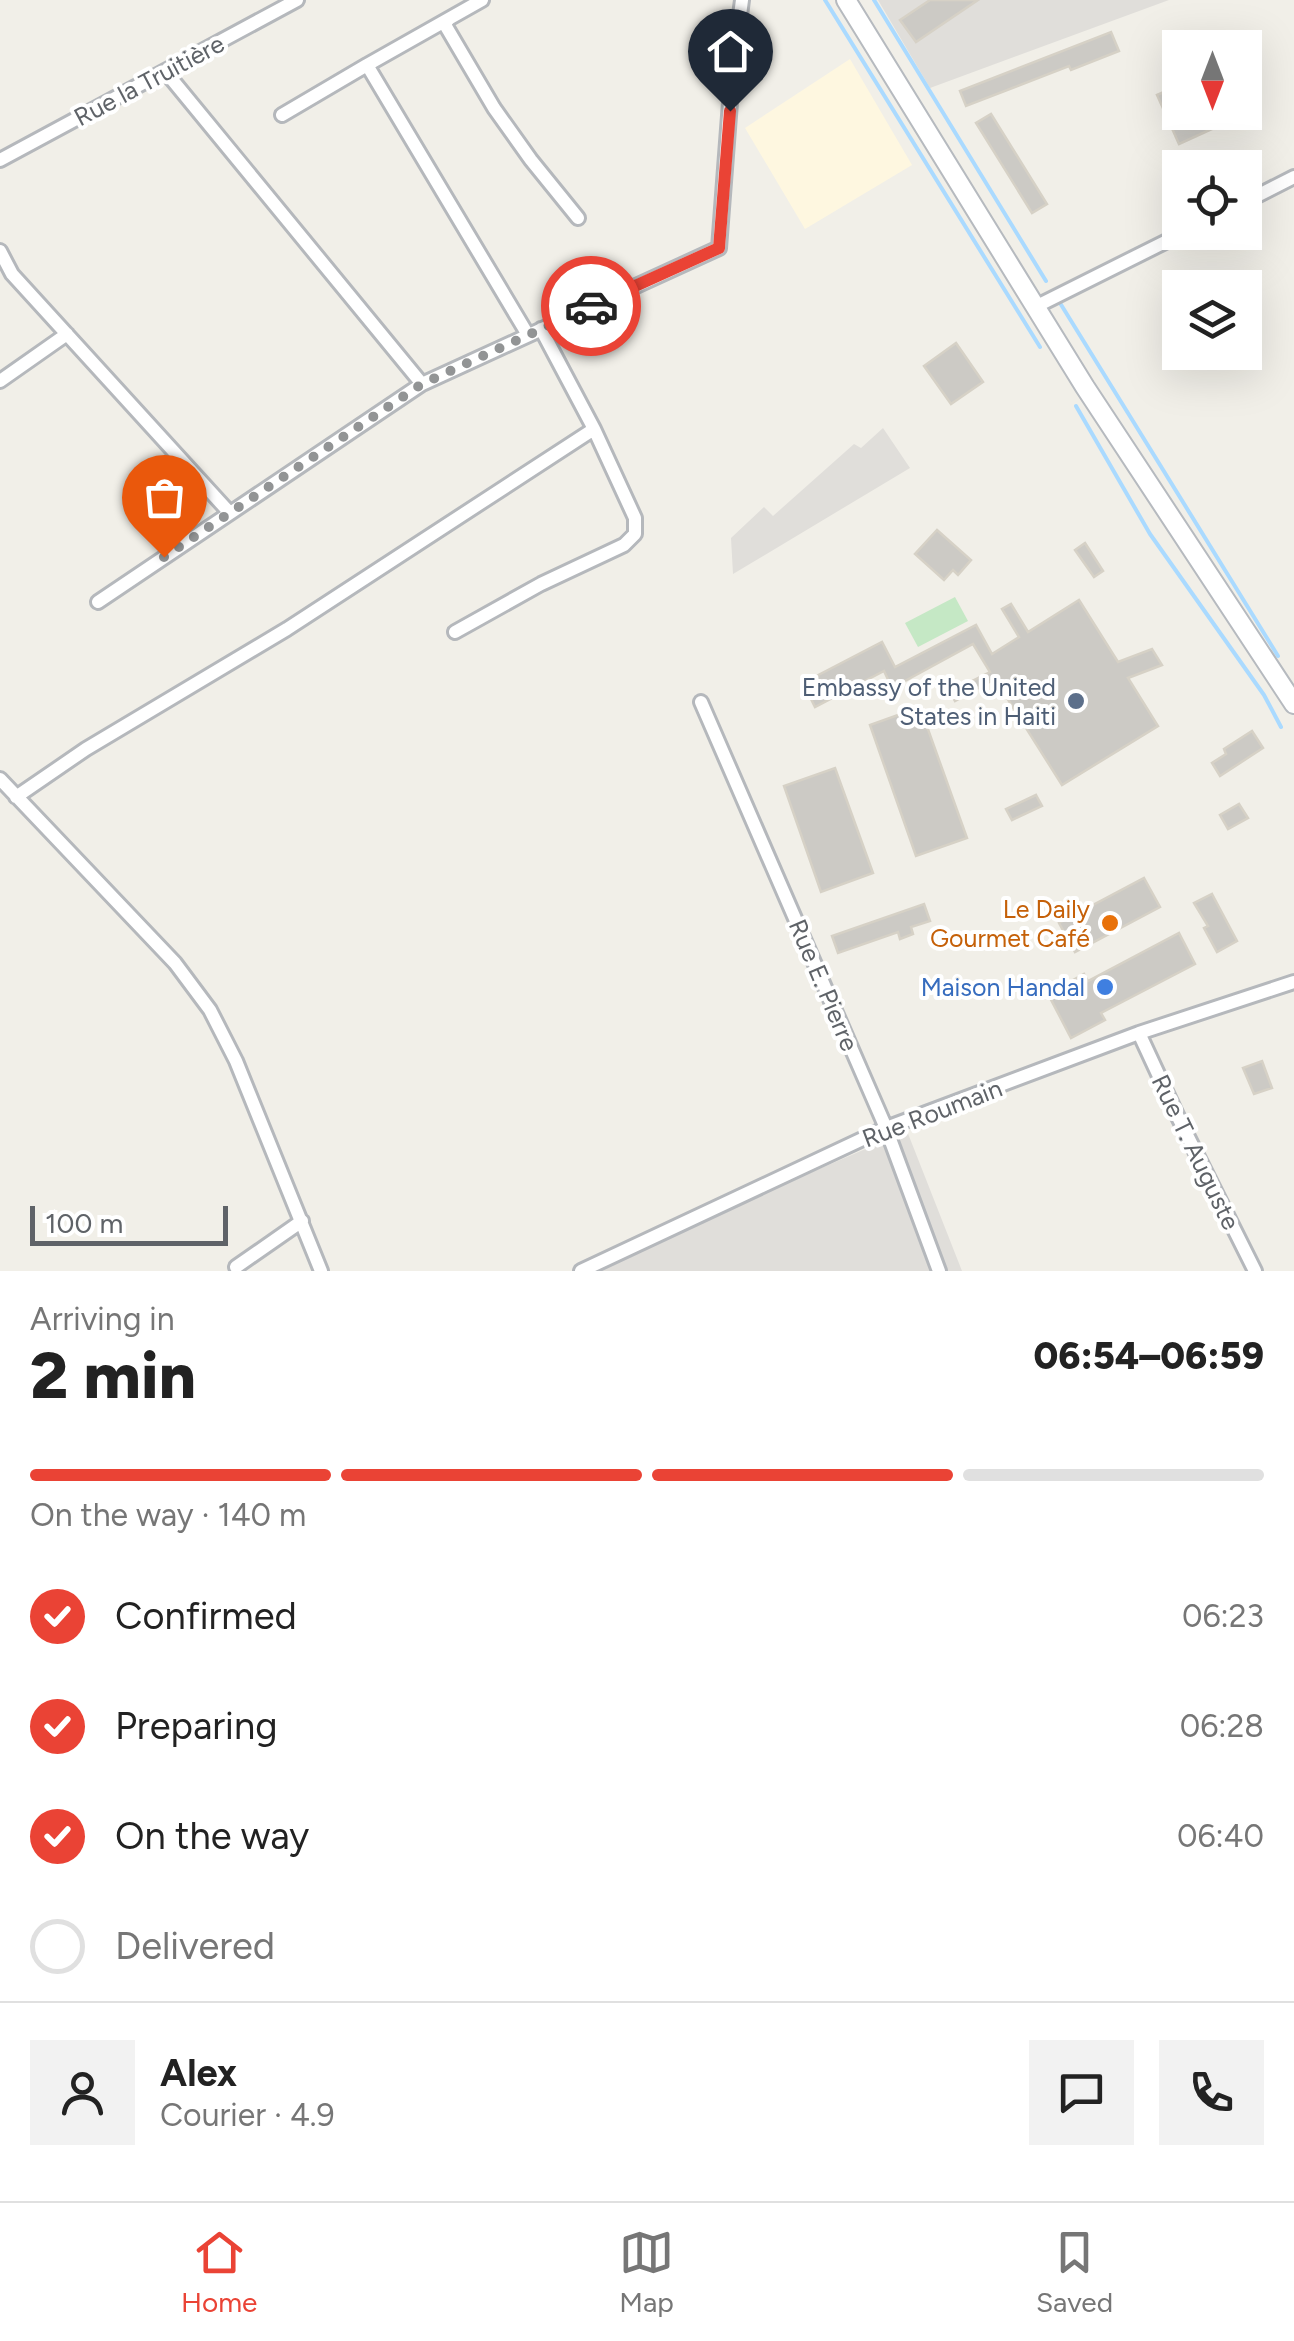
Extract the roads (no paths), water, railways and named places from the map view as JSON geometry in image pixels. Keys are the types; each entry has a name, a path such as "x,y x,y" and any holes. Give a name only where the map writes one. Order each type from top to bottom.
{"main road":[{"path":"846,0 1085,387 1294,704"}],"street":[{"name":"Rue la Truitière","path":"0,160 298,0"},
{"path":"444,23 468,0"},
{"path":"282,115 482,0"},
{"path":"98,602 422,384 719,248 742,0"},
{"path":"444,23 494,108 578,218"},
{"path":"367,65 528,335"},
{"path":"166,71 422,384"},
{"path":"1262,193 1294,177"},
{"path":"1035,307 1162,244"},
{"path":"0,251 12,274 229,512"},
{"path":"455,632 540,584 624,545 636,534 635,518 542,329"},
{"path":"0,381 67,334"},
{"path":"16,797 86,750 287,629 594,430"},
{"name":"Rue E. Pierre","path":"701,702 886,1128 939,1271"},
{"path":"0,780 175,963 210,1010 236,1061 322,1271"},
{"name":"Rue Roumain","path":"580,1271 886,1128 1139,1033 1294,982"},
{"name":"Rue T. Auguste","path":"1139,1033 1255,1271"},
{"path":"236,1267 302,1220"}],"waterway":[{"path":"825,0 1040,347"},
{"path":"874,0 1046,281"},
{"path":"1060,303 1278,656"},
{"path":"1076,406 1150,534 1264,695 1281,727"}],"place":[{"name":"Embassy of the United States in Haiti","path":"1076,701"},
{"name":"Le Daily Gourmet Café","path":"1110,923"},
{"name":"Maison Handal","path":"1105,987"}]}
